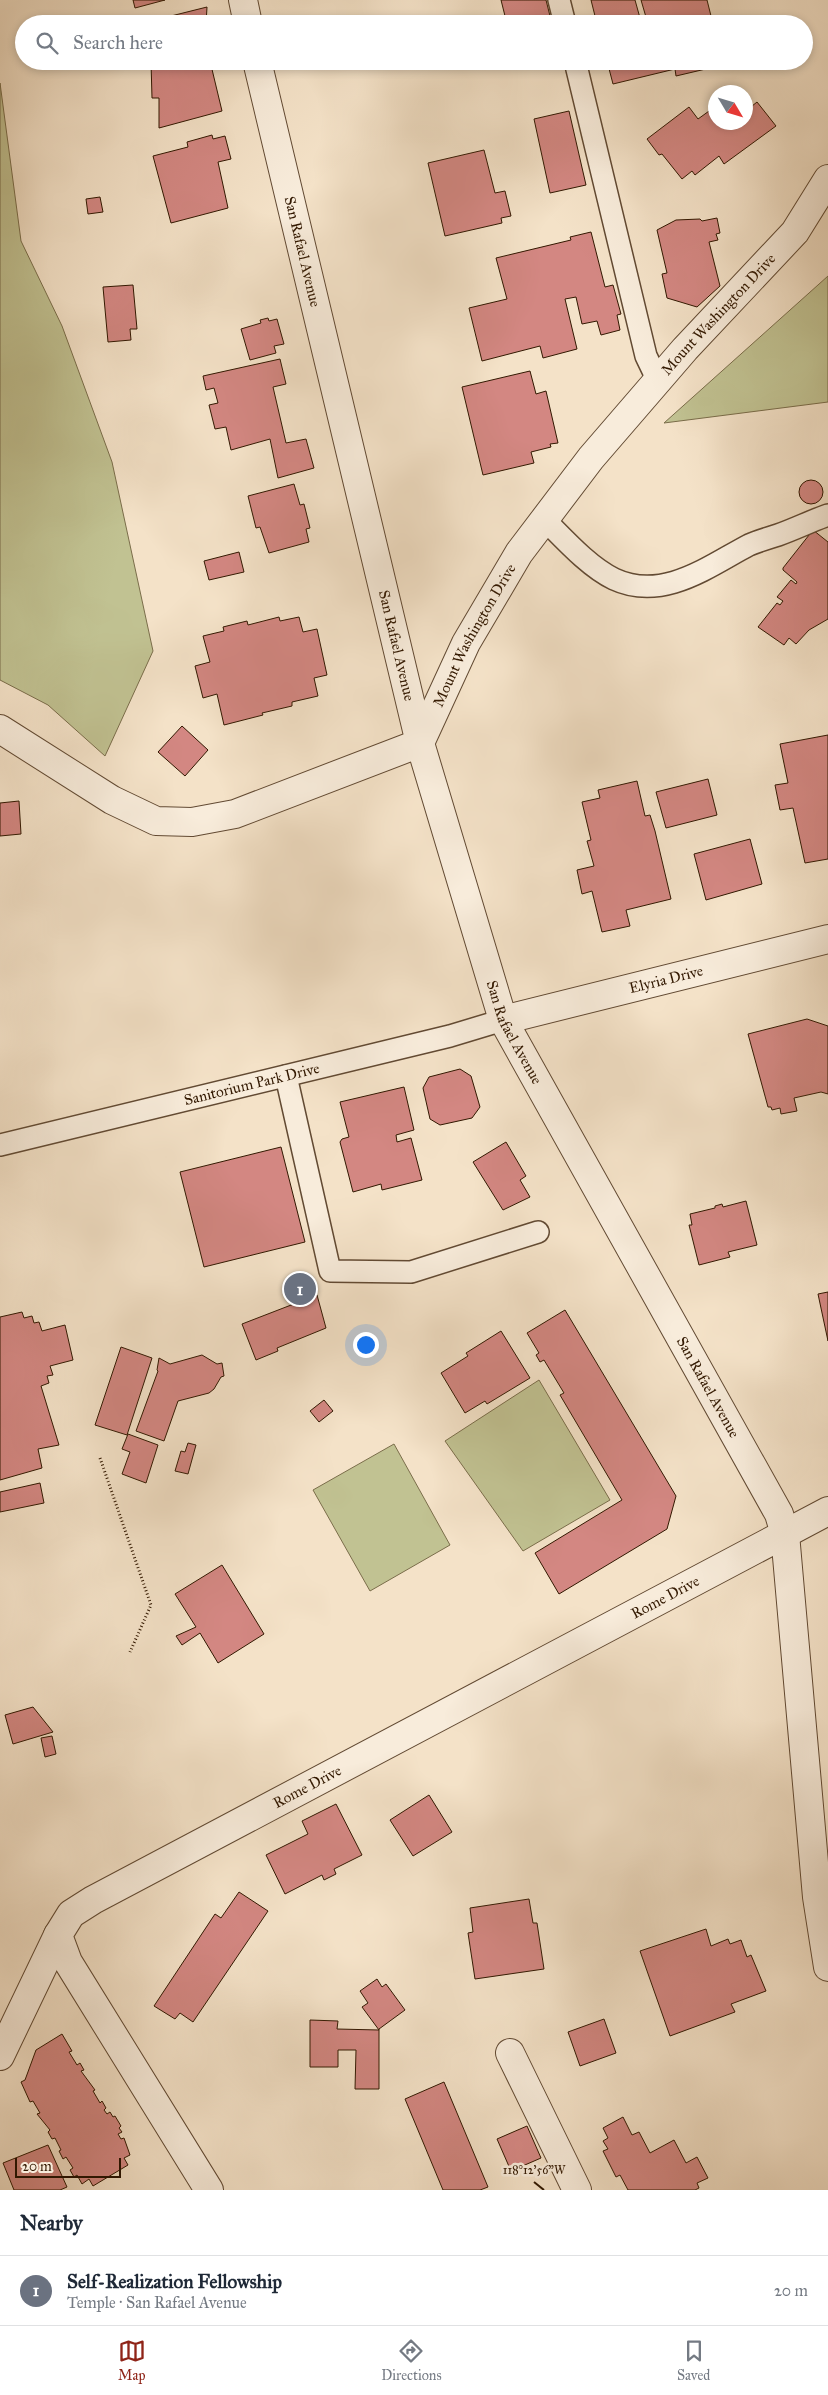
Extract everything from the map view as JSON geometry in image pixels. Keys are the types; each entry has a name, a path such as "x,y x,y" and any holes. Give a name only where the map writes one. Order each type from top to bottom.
{"street":[{"path":"243,0 246,15"},
{"name":"San Rafael Avenue","path":"259,70 420,743 503,1020 779,1514 785,1534 817,1897 828,1967"},
{"name":"Mount Washington Drive","path":"420,743 466,643 519,552 591,458 685,349 795,232 828,179"},
{"path":"0,729 112,800 156,821 192,822 236,814 420,743"},
{"name":"Elyria Drive","path":"503,1020 828,939"},
{"name":"Rome Drive","path":"0,2056 58,1935 71,1914 93,1900 828,1511"},
{"path":"58,1935 68,1962 209,2190"},
{"path":"510,2053 577,2190"}],"lane":[{"path":"559,0 563,15"},
{"path":"577,70 646,356 658,381"},
{"path":"544,519 572,546 613,579 630,585 650,585 676,582 690,578 710,569 751,544 828,515"},
{"name":"Sanitorium Park Drive","path":"0,1145 467,1032 503,1020"},
{"path":"286,1076 330,1271 411,1272 538,1232"}],"path":[{"path":"100,1458 152,1605 130,1652"}],"green space":[{"path":"0,83 21,241 62,326 112,462 153,651 105,756 48,705 0,680"},
{"path":"828,276 828,402 664,423"},
{"path":"539,1380 610,1500 523,1551 445,1441"},
{"path":"394,1444 450,1545 370,1591 313,1490"}],"building":[{"path":"133,0 165,0 135,8"},
{"path":"501,0 546,0 550,15 505,15"},
{"path":"591,0 635,0 639,15 595,15"},
{"path":"641,0 707,0 711,15 645,15"},
{"path":"207,7 207,15 175,15"},
{"path":"151,70 212,70 222,111 159,128 159,98 152,98"},
{"path":"609,70 671,70 613,84"},
{"path":"675,70 702,70 676,76"},
{"path":"757,102 776,126 724,164 719,156 695,175 692,171 682,179 662,154 659,155 647,139 689,107 698,119 708,112 708,130 753,130 753,105"},
{"path":"569,111 586,185 550,193 534,119"},
{"path":"212,135 213,139 225,136 231,159 218,162 228,208 171,223 153,156 188,147 187,142"},
{"path":"484,150 495,193 505,191 511,216 501,218 502,223 445,236 428,163"},
{"path":"100,197 103,212 88,214 86,199"},
{"path":"717,218 720,233 716,234 718,240 709,242 720,286 697,307 667,298 662,274 667,273 657,230 676,220 700,219 702,221"},
{"path":"591,232 605,287 613,285 621,314 617,315 620,330 601,335 597,321 582,324 576,297 565,299 577,349 543,358 540,346 482,361 469,308 507,299 496,258 571,240 570,237"},
{"path":"133,285 137,329 130,329 131,340 108,342 103,287"},
{"path":"268,318 269,321 277,319 284,344 274,346 276,353 250,360 241,329 261,323 260,320"},
{"path":"280,359 286,384 273,387 286,443 306,439 314,468 278,478 270,439 231,450 226,427 215,429 209,405 218,403 214,388 206,390 203,376"},
{"path":"530,371 536,394 546,391 558,443 550,444 551,447 531,452 534,463 483,475 462,387"},
{"path":"811,480 820,483 823,492 820,501 811,504 802,501 799,492 802,483"},
{"path":"294,484 300,505 304,504 310,528 306,529 309,542 269,553 260,527 256,528 248,496"},
{"path":"813,530 828,542 828,619 809,630 796,644 789,638 784,645 758,627 777,603 780,605 783,601 777,597 791,580 796,584 797,582 783,568"},
{"path":"239,552 244,572 209,580 204,561"},
{"path":"279,617 280,621 299,617 303,632 317,629 327,675 314,678 318,696 292,702 292,706 262,713 263,715 224,725 217,694 203,698 195,666 210,662 203,636 224,631 223,627 247,621 248,625"},
{"path":"182,726 208,750 185,776 158,752"},
{"path":"828,735 828,859 805,863 793,808 780,810 775,785 788,783 780,744"},
{"path":"708,779 717,815 666,828 656,792"},
{"path":"637,781 645,816 650,815 655,831 671,899 626,910 630,926 602,932 592,891 582,894 577,870 594,866 587,841 591,840 582,802 600,798 598,790"},
{"path":"19,801 21,834 0,836 0,803"},
{"path":"750,839 762,884 706,900 694,854"},
{"path":"807,1019 828,1026 828,1094 821,1092 794,1098 797,1111 781,1114 780,1108 772,1110 771,1107 768,1107 748,1034"},
{"path":"460,1069 471,1076 480,1107 472,1118 440,1125 430,1119 423,1088 429,1077"},
{"path":"404,1087 414,1130 396,1135 397,1142 411,1138 422,1180 382,1190 381,1184 353,1192 340,1142 342,1139 349,1137 340,1102"},
{"path":"506,1142 526,1176 520,1180 530,1197 503,1210 473,1162"},
{"path":"281,1147 305,1242 204,1267 180,1172"},
{"path":"746,1201 757,1245 728,1252 730,1257 699,1265 689,1225 692,1225 690,1214 715,1208 715,1206 722,1204 723,1207"},
{"path":"828,1292 828,1341 818,1294"},
{"path":"317,1295 326,1328 277,1348 278,1351 256,1360 242,1324"},
{"path":"565,1310 676,1496 667,1529 559,1594 535,1553 622,1500 560,1395 564,1393 544,1360 540,1362 536,1355 539,1353 527,1333"},
{"path":"22,1312 24,1318 32,1316 34,1323 39,1322 42,1331 65,1325 73,1360 50,1366 53,1375 47,1376 49,1383 41,1386 59,1445 38,1449 42,1468 0,1480 0,1317"},
{"path":"501,1331 530,1378 487,1404 485,1401 465,1413 441,1373 468,1356 466,1353"},
{"path":"121,1347 152,1358 127,1435 95,1425"},
{"path":"202,1355 217,1364 222,1363 224,1376 221,1377 214,1389 209,1393 178,1401 164,1441 136,1431 158,1371 159,1358 170,1364"},
{"path":"324,1400 333,1411 319,1422 310,1411"},
{"path":"128,1434 158,1445 146,1483 122,1474 130,1452 122,1449"},
{"path":"188,1443 196,1445 188,1474 175,1471 181,1451 185,1452"},
{"path":"40,1483 44,1503 0,1512 0,1492"},
{"path":"222,1565 264,1634 218,1663 200,1633 182,1645 176,1636 196,1627 175,1594"},
{"path":"33,1707 53,1732 13,1744 5,1715"},
{"path":"52,1736 56,1754 45,1757 41,1738"},
{"path":"429,1795 452,1832 413,1856 390,1820"},
{"path":"336,1804 362,1855 334,1869 336,1874 324,1880 322,1875 285,1894 266,1855 308,1834 302,1821"},
{"path":"239,1892 268,1911 193,2022 180,2013 175,2019 154,2006 215,1914 221,1918"},
{"path":"529,1899 533,1923 537,1923 544,1969 475,1979 468,1933 473,1932 470,1908"},
{"path":"706,1929 711,1946 728,1939 730,1944 741,1940 747,1957 751,1955 766,1991 731,2004 735,2012 670,2036 640,1951"},
{"path":"377,1979 382,1987 386,1984 405,2010 379,2030 362,2007 368,2003 360,1991"},
{"path":"604,2019 616,2053 580,2066 568,2032"},
{"path":"310,2020 338,2021 337,2029 379,2030 379,2089 355,2089 356,2050 338,2050 338,2067 310,2067"},
{"path":"62,2034 72,2051 69,2052 77,2065 80,2063 84,2070 81,2071 95,2090 93,2091 100,2103 102,2101 106,2108 104,2110 107,2114 110,2112 113,2117 115,2116 121,2126 119,2128 122,2132 118,2134 121,2139 124,2138 130,2155 124,2158 128,2165 93,2186 89,2179 82,2184 77,2175 74,2177 70,2170 73,2168 66,2157 63,2159 55,2138 52,2139 48,2132 50,2130 37,2114 40,2113 33,2101 30,2102 21,2082 25,2080 36,2050"},
{"path":"444,2082 488,2187 480,2190 443,2190 405,2099"},
{"path":"623,2117 632,2135 639,2132 650,2153 674,2140 686,2163 697,2157 708,2178 697,2183 699,2188 695,2190 628,2190 620,2175 616,2177 603,2151 608,2149 603,2141 608,2138 603,2128"},
{"path":"527,2126 541,2158 511,2171 497,2139"},
{"path":"48,2145 67,2187 60,2190 14,2190 3,2163"}],"place":[{"name":"Self-Realization Fellowship","path":"300,1289"}]}
